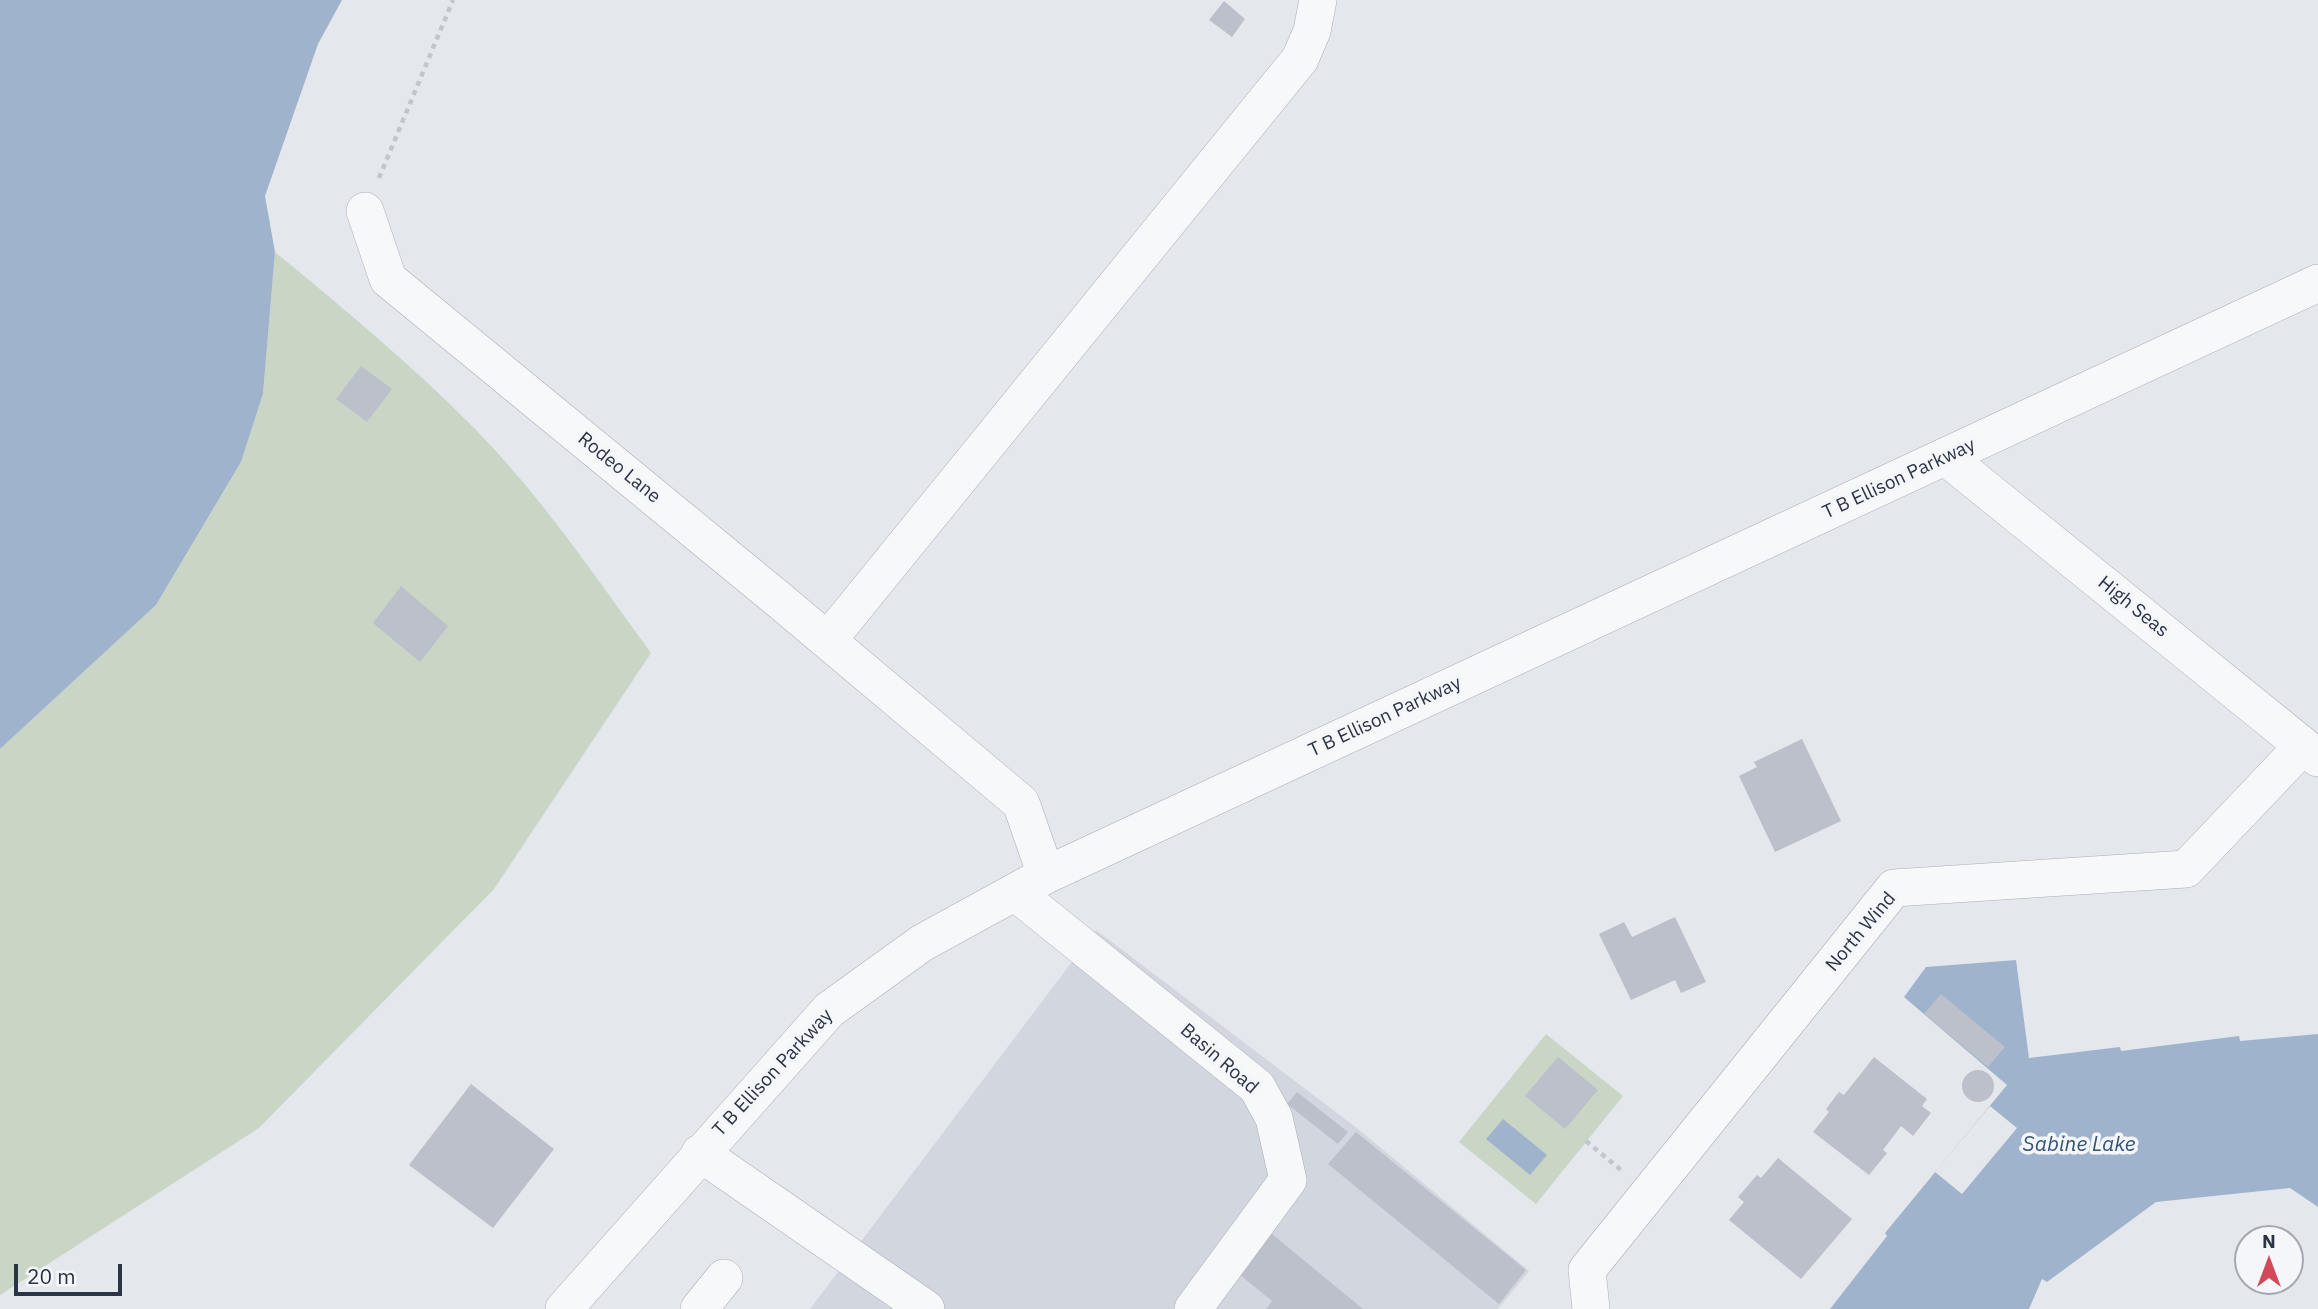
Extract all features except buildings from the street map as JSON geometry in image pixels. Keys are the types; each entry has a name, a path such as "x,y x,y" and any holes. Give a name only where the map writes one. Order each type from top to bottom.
{"street":[{"path":"828,640 1300,59 1312,31 1318,0"},
{"name":"Rodeo Lane","path":"365,211 388,279 828,640 1021,803 1031,884"},
{"name":"T B Ellison Parkway","path":"564,1309 829,1010 922,943 1031,884 2318,283"},
{"name":"High Seas","path":"1947,457 2310,752"},
{"name":"North Wind","path":"1591,1309 1587,1270 1894,888 2186,869 2310,752"},
{"name":"Basin Road","path":"1031,884 1256,1087 1274,1118 1288,1180 1193,1309"},
{"path":"700,1153 926,1309"},
{"path":"699,1309 724,1278"}],"path":[{"path":"365,211 453,0"},
{"path":"1586,1141 1649,1193"}],"shaded area":[{"path":"1096,930 1358,1129 1529,1271 1498,1309 810,1309"}],"green space":[{"path":"275,252 402,359 499,454 567,537 651,653 494,889 259,1128 0,1295 0,749 156,605 241,462 263,394"},
{"path":"1546,1034 1623,1096 1536,1204 1459,1142"}],"water":[{"path":"0,0 342,0 318,44 265,196 275,252 263,394 241,462 156,605 0,749"},
{"name":"Sabine Lake","path":"2016,960 2029,1058 2120,1047 2121,1051 2239,1036 2240,1041 2318,1034 2318,1207 2290,1188 2156,1202 2047,1282 2042,1279 2029,1309 1830,1309 1887,1236 1885,1233 2007,1085 1904,997 1926,967"},
{"path":"1503,1119 1547,1155 1530,1175 1486,1139"}],"pier":[{"path":"1990,1106 2017,1128 1962,1194 1935,1172"}]}
